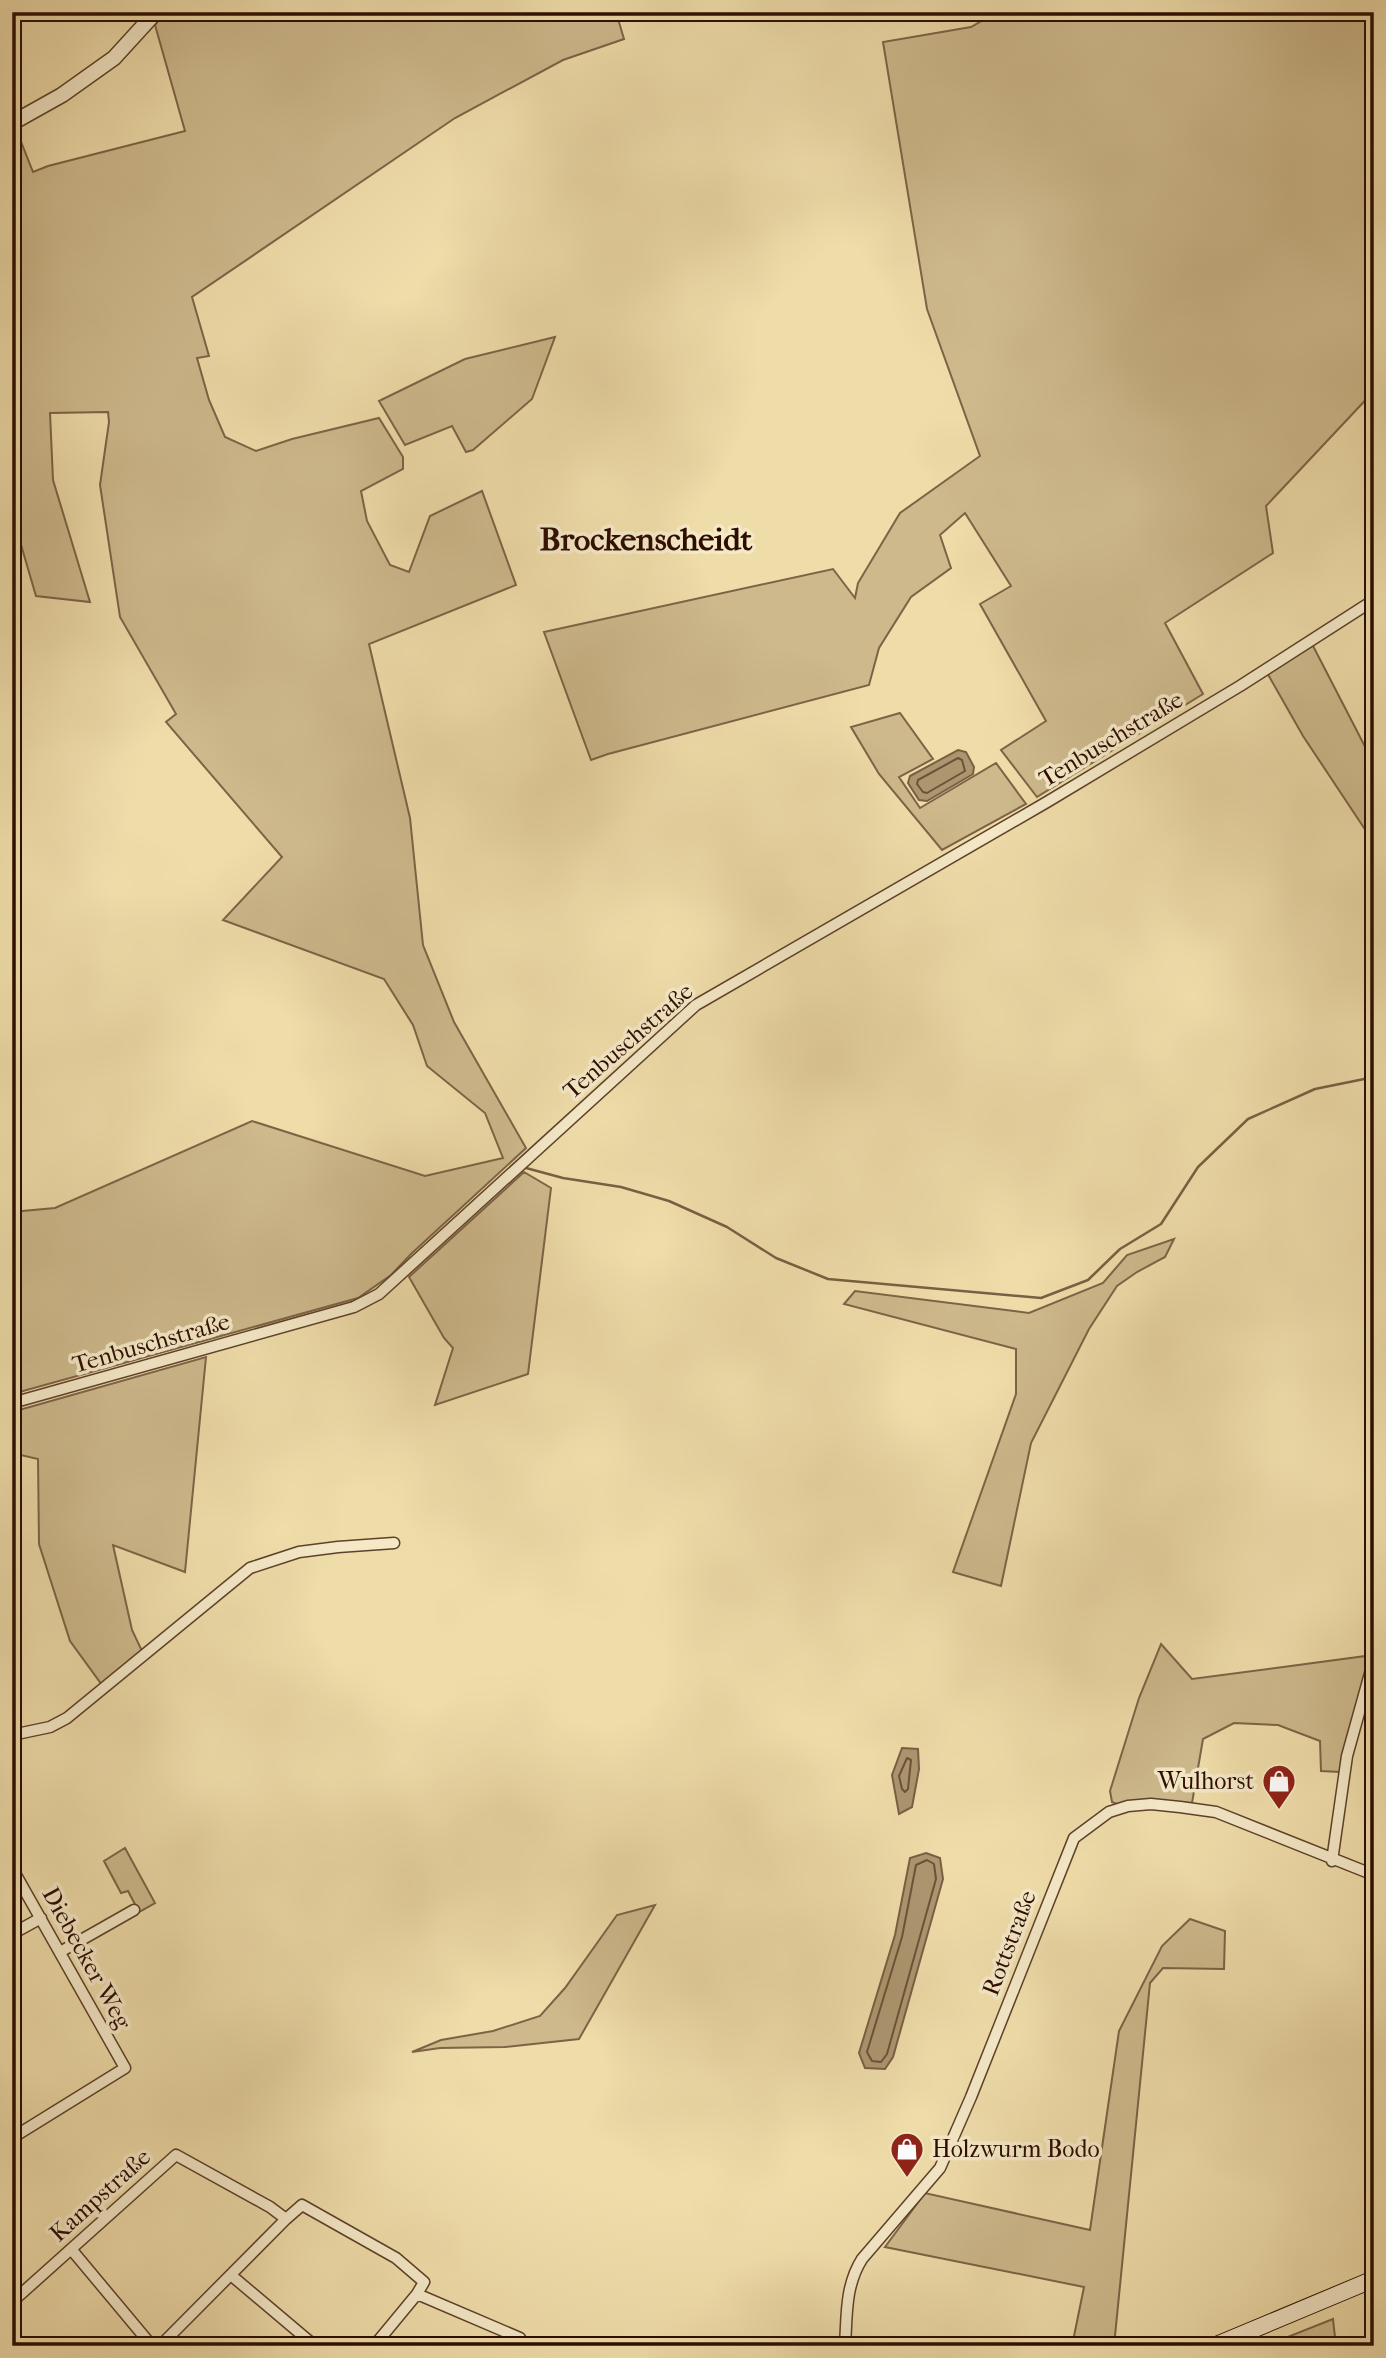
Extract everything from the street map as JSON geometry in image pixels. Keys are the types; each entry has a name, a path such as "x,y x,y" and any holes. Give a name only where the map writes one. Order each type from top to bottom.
{"main road":[{"path":"1214,2346 1374,2279"}],"street":[{"path":"12,123 62,95 114,58 156,12"},
{"name":"Tenbuschstraße","path":"12,1403 354,1307 379,1294 696,1005 1055,797 1240,686 1374,600"},
{"path":"12,1735 50,1727 67,1718 250,1568 299,1552 338,1546 394,1543"},
{"path":"1332,1861 1347,1756 1374,1659"},
{"name":"Rottstraße","path":"845,2346 848,2293 854,2272 940,2168 971,2097 1073,1838 1108,1812 1128,1806 1151,1804 1216,1812 1332,1861 1374,1875"},
{"name":"Diebecker Weg","path":"12,1868 125,2068 12,2138"},
{"path":"60,1952 134,1910"},
{"path":"12,1934 41,1918"},
{"name":"Kampstraße","path":"12,2302 176,2155 286,2218"},
{"path":"160,2346 302,2205 397,2258 424,2282 374,2346"},
{"path":"71,2249 152,2346"},
{"path":"232,2276 315,2346"},
{"path":"417,2294 520,2338"}],"shaded area":[{"path":"164,12 616,12 624,39 563,60 455,118 192,297 209,356 197,358 209,400 225,437 256,451 292,439 379,418 403,457 403,469 361,491 367,521 390,565 409,572 430,516 482,491 516,585 369,644 410,818 423,945 454,1022 526,1148 391,1275 358,1298 16,1393 12,1279 20,1263 12,1212 55,1208 252,1121 425,1176 503,1158 485,1113 427,1066 413,1025 384,979 223,920 282,857 166,722 176,714 120,617 100,485 108,412 50,413 53,480 90,602 36,596 12,514 12,132 16,129 33,172 185,131 155,25"},
{"path":"997,12 1374,12 1374,391 1266,506 1273,553 1165,623 1203,694 1037,797 1001,750 1046,721 980,604 1011,586 965,513 940,535 951,568 911,597 879,648 869,685 591,760 544,632 833,569 855,598 858,583 900,513 980,456 927,309 883,42 971,27"},
{"path":"555,337 532,399 473,450 466,452 452,426 405,445 379,401 465,359"},
{"path":"1311,642 1374,764 1374,843 1303,736 1266,671"},
{"path":"900,713 933,759 899,777 920,808 996,763 1026,804 942,850 879,774 851,727"},
{"path":"524,1172 551,1188 528,1374 435,1405 453,1348 444,1338 409,1277"},
{"path":"1174,1239 1165,1257 1117,1286 1089,1329 1031,1443 1001,1586 953,1572 1016,1394 1016,1349 844,1304 855,1291 1029,1313 1103,1283 1127,1255"},
{"path":"206,1357 185,1572 113,1545 132,1630 142,1651 102,1685 70,1641 39,1544 38,1459 12,1453 12,1412"},
{"path":"1161,1644 1192,1679 1366,1656 1367,1667 1340,1772 1321,1771 1320,1741 1278,1725 1234,1723 1203,1739 1192,1803 1149,1800 1119,1805 1112,1802 1110,1791 1139,1698"},
{"path":"125,1848 155,1903 139,1912 128,1891 121,1893 104,1861"},
{"path":"655,1905 579,2039 505,2047 440,2048 412,2052 441,2040 493,2031 540,2016 565,1988 617,1915"},
{"path":"1190,1919 1225,1931 1224,1969 1163,1968 1150,1983 1114,2346 1072,2346 1084,2287 885,2247 925,2193 1090,2230 1119,2031 1162,1946"},
{"path":"1333,2319 1336,2346 1265,2346"}],"water":[{"path":"958,750 966,752 974,767 973,774 927,801 919,800 908,783 910,776"},
{"path":"902,1748 918,1749 919,1769 912,1807 899,1814 892,1775"},
{"path":"926,1853 940,1858 943,1879 893,2057 885,2069 865,2068 859,2053 895,1935 910,1858"}],"waterway":[{"path":"526,1168 563,1178 621,1187 669,1201 727,1227 776,1258 828,1279 1041,1298 1088,1280 1120,1249 1161,1224 1198,1167 1248,1119 1315,1089 1374,1077"}],"place":[{"name":"Wulhorst","path":"1279,1811"},
{"name":"Holzwurm Bodo","path":"907,2179"}],"district":[{"name":"Brockenscheidt","path":"646,539"}]}
